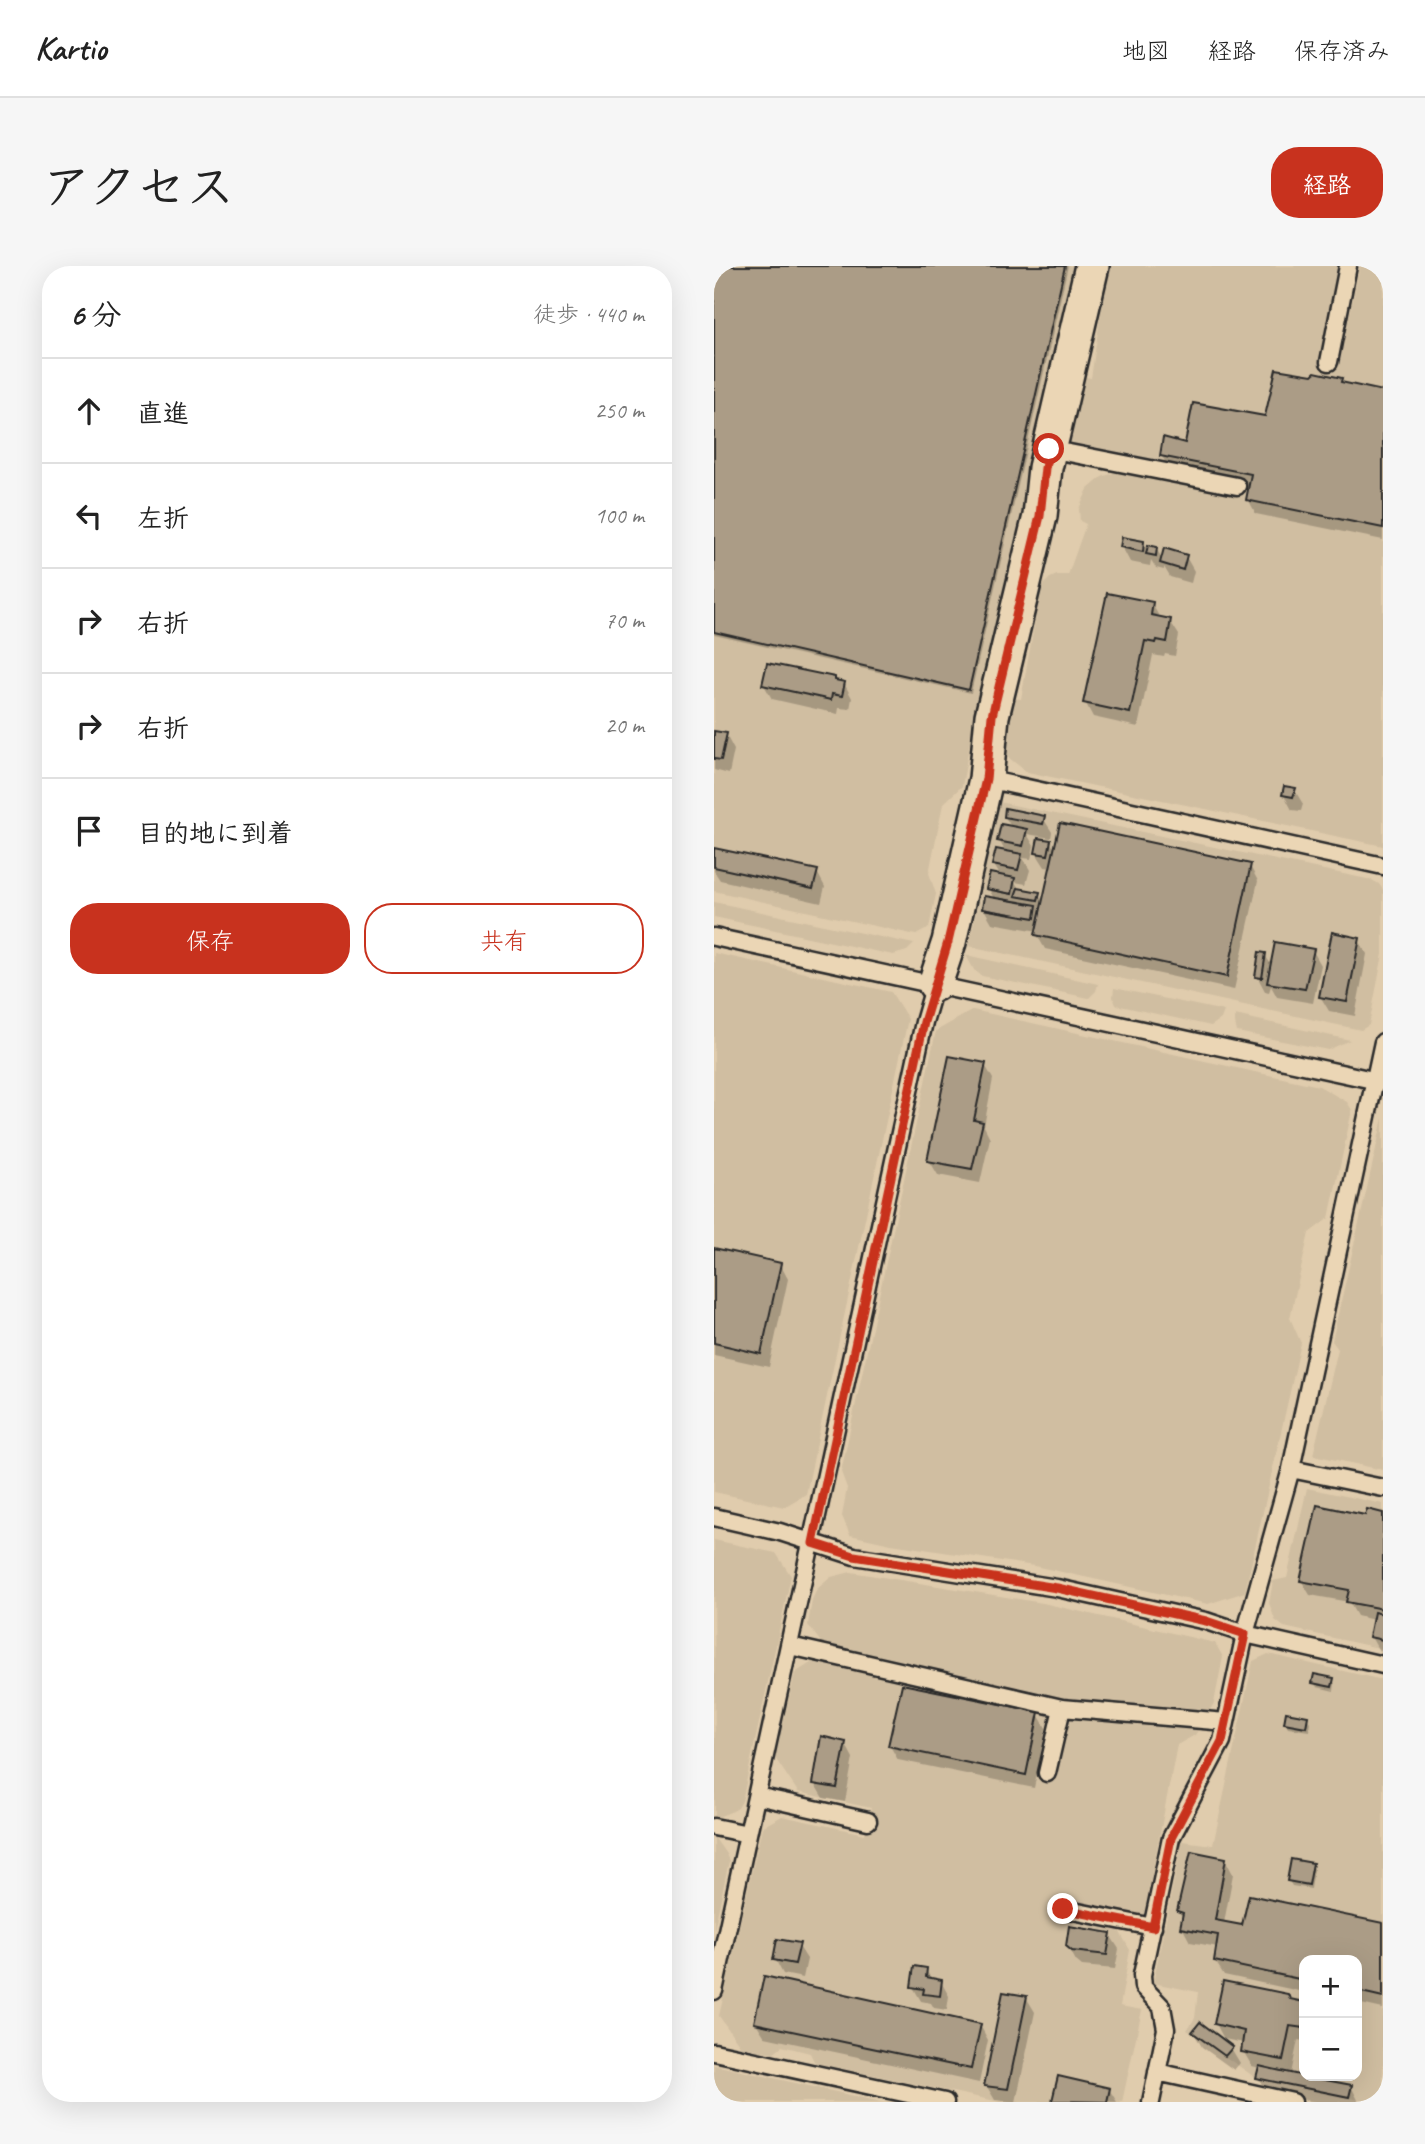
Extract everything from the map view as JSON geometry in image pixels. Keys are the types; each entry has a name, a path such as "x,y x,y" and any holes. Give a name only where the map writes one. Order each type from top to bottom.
{"street":[{"path":"935,984 948,942 986,779 992,716 1040,516 1045,468 1092,266"}],"lane":[{"path":"1329,362 1348,266"},
{"path":"1049,449 1237,486"},
{"path":"986,779 1383,866"},
{"path":"714,937 1379,1081"},
{"path":"714,1992 921,1035 935,984"},
{"path":"1151,2102 1166,2029 1162,2007 1143,1987 1142,1975 1171,1838 1222,1741 1245,1634 1291,1469 1379,1081 1383,1042"},
{"path":"1291,1469 1383,1488"},
{"path":"714,1517 780,1532 854,1556 1057,1588 1206,1621 1245,1634 1383,1665"},
{"path":"790,1646 1062,1708 1226,1722"},
{"path":"1047,1773 1062,1708"},
{"path":"757,1796 868,1821"},
{"path":"714,1827 748,1834"},
{"path":"1063,1909 1153,1927"},
{"path":"714,2052 945,2102"},
{"path":"1157,2072 1293,2102"}],"shaded area":[{"path":"714,266 1079,266 1002,595 962,786 943,804 929,873 936,894 929,928 916,935 714,891"},
{"path":"1110,266 1339,266 1320,360 1339,364 1360,266 1383,266 1383,846 1027,772 1009,758 1004,748 1010,698 1021,699 1040,593 1050,578 1068,575 1086,524 1080,521 1079,509 1088,489 1102,477 1119,471 1235,494 1238,476 1065,442 1080,376 1091,378"},
{"path":"999,802 1372,880 1379,884 1383,890 1383,954 1369,1025 1361,1030 969,946"},
{"path":"714,902 914,944 907,951 893,955 714,917"},
{"path":"714,953 891,992 908,1019 806,1494 784,1507 714,1492"},
{"path":"966,955 1098,984 1096,991 1089,998 982,976 974,970"},
{"path":"1114,988 1224,1011 1221,1019 1211,1026 1116,1005"},
{"path":"973,1010 1319,1086 1347,1102 1352,1110 1329,1218 1309,1233 1290,1318 1301,1343 1245,1592 1208,1604 1034,1566 850,1535 842,1516 847,1488 841,1472 936,1031"},
{"path":"1235,1015 1350,1040 1328,1050 1237,1032"},
{"path":"1383,1118 1383,1470 1313,1455 1338,1349 1332,1341"},
{"path":"1307,1488 1383,1504 1383,1649 1284,1627 1275,1620 1269,1603 1273,1581 1287,1578"},
{"path":"714,1540 776,1553 791,1576 742,1801 738,1808 715,1818"},
{"path":"851,1572 1043,1603 1215,1643 1223,1657 1214,1703 1210,1710 1201,1713 1055,1699 885,1663 823,1645 808,1625 812,1600 817,1589 831,1577"},
{"path":"1268,1654 1383,1680 1383,2102 1368,2102 1253,2076 1187,2030 1195,2018 1198,1992 1153,1983 1182,1841 1213,1845 1253,1661"},
{"path":"814,1661 1054,1713 1065,1724 1078,1716 1193,1726 1199,1729 1195,1735 1177,1745 1144,1916 1065,1900 1061,1918 1117,1927 1130,1950 1120,2006 1142,2010 1122,2102 1000,2102 815,2063 810,2053 782,2046 773,2053 741,2047 719,2016 762,1827 782,1816 865,1834 871,1808 798,1792 775,1758 795,1673"},
{"path":"714,1837 729,1861 714,1930"},
{"path":"714,2065 881,2102 714,2102"}],"building":[{"path":"714,266 1065,266 969,690 714,632"},
{"path":"1276,369 1312,375 1315,372 1342,378 1341,382 1383,391 1383,528 1246,500 1251,474 1160,456 1163,437 1185,443 1193,403 1265,416"},
{"path":"1122,537 1144,541 1143,552 1120,547"},
{"path":"1148,545 1157,547 1156,556 1146,554"},
{"path":"1164,548 1187,555 1183,570 1160,563"},
{"path":"1107,593 1153,602 1151,615 1171,619 1167,642 1145,641 1130,713 1083,703"},
{"path":"767,663 835,677 835,680 845,682 842,696 832,694 831,700 762,685"},
{"path":"714,731 727,733 721,760 714,759"},
{"path":"1284,786 1296,788 1293,797 1282,795"},
{"path":"1005,808 1045,816 1043,824 1004,817"},
{"path":"1060,823 1251,864 1227,977 1035,935"},
{"path":"1001,824 1027,829 1023,846 997,841"},
{"path":"1038,838 1051,840 1048,855 1035,853"},
{"path":"714,848 818,870 813,889 714,867"},
{"path":"996,849 1022,854 1018,870 992,865"},
{"path":"990,873 1015,878 1012,894 986,889"},
{"path":"1018,888 1040,892 1038,900 1015,896"},
{"path":"984,896 1037,905 1035,918 982,909"},
{"path":"1332,932 1360,938 1347,1002 1319,997"},
{"path":"1275,942 1314,949 1305,989 1267,983"},
{"path":"1259,952 1266,953 1262,978 1255,977"},
{"path":"949,1056 986,1063 974,1120 983,1122 972,1169 927,1161"},
{"path":"714,1248 781,1263 761,1354 714,1343"},
{"path":"1317,1505 1365,1515 1367,1509 1383,1513 1383,1609 1346,1602 1349,1590 1300,1581"},
{"path":"1374,1612 1383,1614 1383,1640 1369,1637"},
{"path":"1314,1674 1334,1678 1332,1687 1312,1683"},
{"path":"902,1684 1039,1712 1026,1775 888,1746"},
{"path":"1286,1712 1308,1716 1306,1727 1284,1723"},
{"path":"821,1736 846,1742 837,1788 813,1784"},
{"path":"1191,1851 1226,1858 1215,1920 1242,1925 1249,1895 1383,1923 1383,1997 1362,1992 1362,1955 1299,1955 1299,1979 1214,1961 1218,1935 1180,1928 1183,1913 1177,1911"},
{"path":"1291,1859 1313,1863 1309,1885 1287,1881"},
{"path":"1069,1926 1111,1933 1107,1955 1072,1951 1066,1946"},
{"path":"777,1939 800,1943 795,1964 773,1960"},
{"path":"914,1966 927,1968 926,1977 942,1980 940,1996 923,1994 924,1989 911,1987"},
{"path":"764,1976 981,2024 971,2069 754,2023"},
{"path":"1223,1981 1288,1994 1290,1999 1299,2001 1299,2027 1290,2026 1283,2060 1241,2052 1244,2031 1214,2024"},
{"path":"1003,1992 1027,1996 1008,2089 984,2086"},
{"path":"1200,2022 1233,2047 1225,2056 1192,2032"},
{"path":"1259,2066 1299,2075 1299,2081 1331,2081 1352,2085 1349,2097 1256,2078"},
{"path":"1058,2076 1110,2088 1107,2102 1052,2101"}],"route":[{"path":"1049,449 1040,516 992,716 986,779 948,942 924,1022 813,1543 854,1556 1057,1588 1206,1621 1245,1634 1222,1741 1171,1838 1153,1927 1063,1909"}]}
